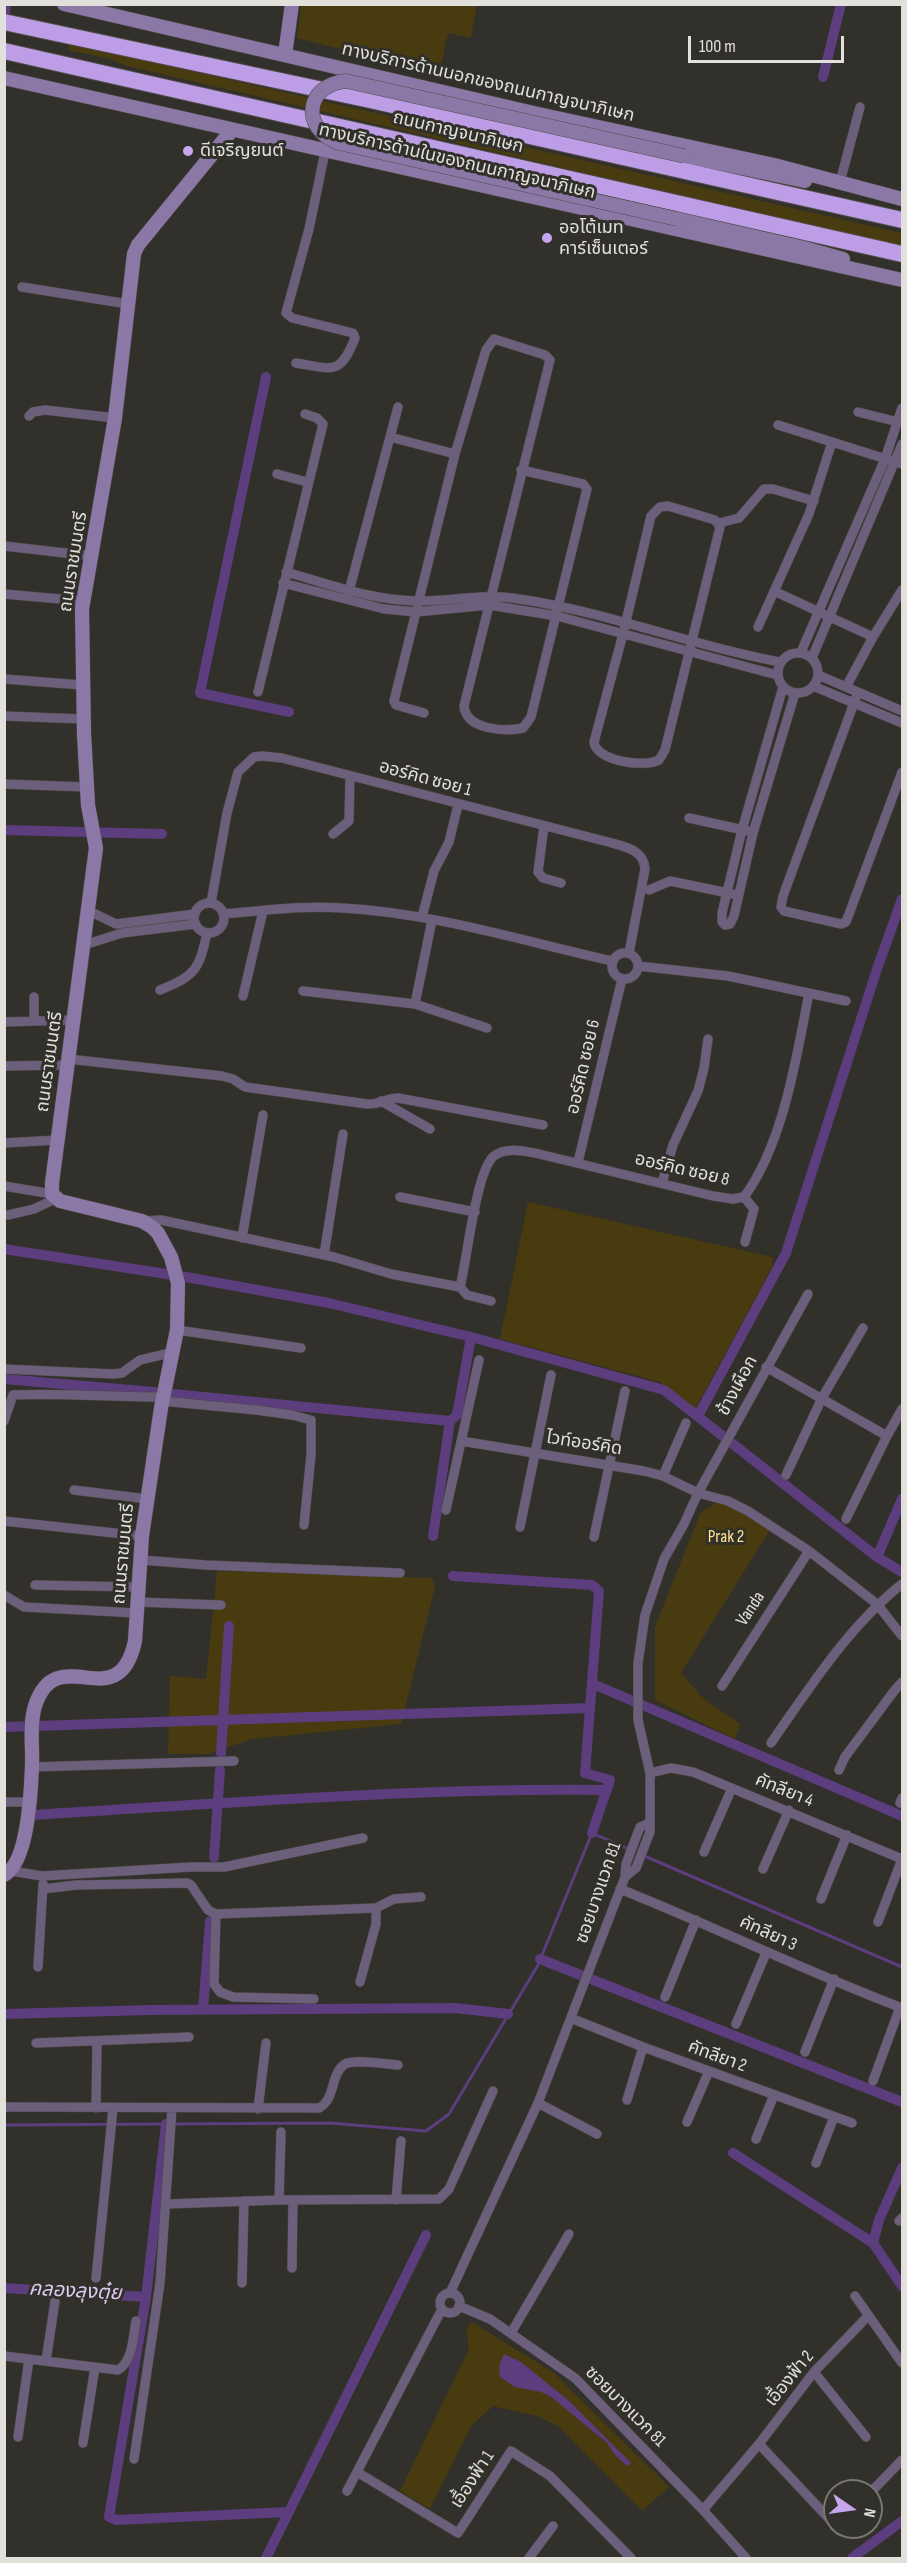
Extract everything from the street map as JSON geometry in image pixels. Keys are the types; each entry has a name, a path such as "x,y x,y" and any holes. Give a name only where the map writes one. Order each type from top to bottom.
{"highway":[{"name":"ถนนกาญจนาภิเษก","path":"4,22 370,100 903,220"},
{"name":"ถนนกาญจนาภิเษก","path":"4,51 903,254"}],"main road":[{"path":"285,55 292,4"},
{"name":"ทางบริการด้านนอกของถนนกาญจนาภิเษก","path":"70,6 840,182 903,199"},
{"name":"ทางบริการด้านในของถนนกาญจนาภิเษก","path":"4,78 325,152 903,280"},
{"path":"866,190 795,180 346,81 335,82 325,88 316,98 312,108 312,117 320,133 339,143 804,248 849,261 883,276"},
{"name":"ถนนราชมนตรี","path":"54,1196 57,1140 96,840 87,787 83,719 83,601 116,418 134,254 138,245 232,130"},
{"path":"54,1196 68,1204 142,1221"},
{"name":"ถนนราชมนตรี","path":"8,1873 21,1851 26,1831 34,1709 43,1688 55,1679 72,1676 115,1677 131,1660 147,1499 177,1330 178,1283 174,1266 158,1233 142,1221"}],"street":[{"path":"840,182 860,107"},
{"path":"296,363 338,367 347,359 355,338 353,333 292,318 286,313 309,229 325,152"},
{"path":"22,287 128,304"},
{"path":"424,713 396,705 394,701 455,454 486,350 494,339 500,339 544,355 550,360 521,470 464,706 468,717 478,724 512,731 528,724 587,489 584,484 521,470"},
{"path":"346,600 398,407"},
{"path":"801,652 885,459 903,408"},
{"path":"29,416 33,412 45,410 116,418"},
{"path":"858,412 898,422"},
{"path":"258,692 322,424 317,418 305,414"},
{"path":"778,425 899,463"},
{"path":"390,437 455,454"},
{"path":"758,627 814,501 832,442"},
{"path":"812,658 828,616 899,463 903,444"},
{"path":"277,474 307,482"},
{"path":"719,523 720,527 693,640 663,756 654,763 647,764 619,760 597,750 594,742 654,510 668,506 719,523 739,518 764,489 773,489 814,501"},
{"path":"4,546 91,556"},
{"path":"286,572 384,598 418,601 491,595 558,611 623,633 777,675"},
{"path":"283,583 384,609 416,612 489,605 558,611 626,622 780,662"},
{"path":"846,687 873,637 903,590"},
{"path":"774,591 873,637"},
{"path":"4,594 83,601"},
{"path":"801,652 816,663 818,675 813,686 802,693 795,693 783,687 777,675 780,662 789,654 801,652"},
{"path":"818,675 903,711"},
{"path":"4,679 82,685"},
{"path":"813,686 903,723"},
{"path":"783,687 742,830 722,919 726,925 732,922 753,833 795,693"},
{"path":"858,692 783,896 781,907 784,911 841,924 846,922 903,772"},
{"path":"4,716 83,719"},
{"name":"ออร์คิด ซอย 1","path":"212,903 233,784 244,765 254,758 262,756 282,758 629,848 643,859 645,869 629,953"},
{"path":"333,834 349,821 350,776"},
{"path":"4,784 87,787"},
{"path":"415,1004 434,871 449,842 458,805"},
{"path":"688,818 753,833"},
{"path":"544,826 538,872 543,878 561,883"},
{"path":"649,890 670,881 738,895"},
{"path":"212,903 221,909 223,914 222,926 213,932 201,931 195,919 201,906 212,903"},
{"path":"223,914 339,907 427,918 612,961"},
{"path":"87,910 111,923 195,919"},
{"path":"243,996 263,911"},
{"path":"84,945 108,936 195,919"},
{"path":"108,936 111,923"},
{"path":"160,990 183,981 191,974 203,952 207,933"},
{"path":"629,953 636,958 638,966 634,975 622,979 614,974 612,961 617,955 629,953"},
{"path":"638,966 728,976 846,1001"},
{"name":"ออร์คิด ซอย 6","path":"578,1162 622,979"},
{"path":"303,991 415,1004 487,1028"},
{"name":"ออร์คิด ซอย 8","path":"460,1287 484,1171 495,1154 516,1150 578,1162 713,1196 733,1199 744,1197 759,1171 779,1125 787,1099 809,993"},
{"path":"34,997 34,1020"},
{"path":"4,1022 73,1020"},
{"path":"662,1183 673,1145 698,1091 708,1039"},
{"path":"4,1066 68,1062 222,1076 233,1079 245,1087 368,1104 398,1098 543,1125"},
{"path":"381,1101 430,1129"},
{"path":"242,1238 263,1115"},
{"path":"324,1255 343,1134"},
{"path":"4,1143 57,1140"},
{"path":"4,1186 54,1196"},
{"path":"8,1215 34,1209 54,1196"},
{"path":"400,1197 475,1212"},
{"path":"744,1197 753,1209 746,1242"},
{"path":"142,1221 161,1220 324,1255 384,1272 460,1287 467,1295 491,1301"},
{"name":"ช้างเผือก","path":"698,1493 808,1294"},
{"path":"786,1475 822,1398 863,1328"},
{"path":"177,1330 302,1347"},
{"path":"4,1369 113,1374 122,1373 140,1360 174,1352"},
{"path":"446,1510 479,1360"},
{"path":"766,1367 886,1436"},
{"path":"520,1527 552,1375"},
{"path":"594,1537 625,1392"},
{"path":"4,1421 13,1395 50,1394 163,1399 292,1415 311,1420 311,1455 304,1525"},
{"path":"846,1519 886,1436 903,1409"},
{"path":"663,1476 686,1424"},
{"name":"ไวท์ออร์คิด","path":"461,1441 610,1464 663,1476 698,1493"},
{"path":"74,1490 147,1499"},
{"path":"698,1493 738,1505 809,1551 876,1604 903,1636"},
{"name":"ซอยบางแวก 81","path":"450,2293 538,2103 573,2019 626,1877 626,1864 646,1827 650,1773 638,1720 638,1663 645,1616 664,1559 698,1493"},
{"path":"4,1521 142,1536"},
{"name":"Vanda","path":"722,1686 809,1551"},
{"path":"141,1560 400,1573"},
{"path":"771,1743 810,1686 876,1604 903,1584"},
{"path":"35,1585 138,1587"},
{"path":"4,1595 24,1607 137,1608 221,1605"},
{"path":"839,1770 845,1757 903,1682"},
{"path":"32,1767 234,1761"},
{"name":"คัทลียา 4","path":"650,1773 671,1768 693,1772 789,1810 902,1859"},
{"path":"704,1852 732,1788"},
{"path":"4,1802 28,1802"},
{"path":"763,1869 789,1810"},
{"path":"626,1877 636,1868 646,1827"},
{"path":"821,1899 847,1835"},
{"path":"8,1873 42,1876 224,1867 363,1838"},
{"path":"878,1922 902,1859"},
{"path":"173,1882 174,1868"},
{"path":"38,1967 42,1876"},
{"path":"43,1889 76,1885 173,1882 191,1885 208,1910 216,1914 376,1908 394,1899 421,1897"},
{"name":"คัทลียา 3","path":"620,1889 696,1920 766,1953 901,2007"},
{"path":"360,1982 376,1924 376,1908"},
{"path":"216,1914 214,1984 220,1992 233,1997 314,1999"},
{"path":"665,1997 696,1920"},
{"path":"736,2024 766,1953"},
{"path":"805,2052 834,1979"},
{"path":"873,2081 901,2007"},
{"name":"คัทลียา 2","path":"573,2019 852,2123"},
{"path":"36,2043 189,2037"},
{"path":"96,2108 97,2042"},
{"path":"258,2109 266,2043"},
{"path":"627,2100 643,2047"},
{"path":"4,2107 96,2108 113,2111 319,2108 329,2098 339,2073 346,2064 354,2062 398,2065"},
{"path":"687,2122 709,2071"},
{"path":"167,2204 279,2200 434,2200 444,2196 493,2091"},
{"path":"756,2139 774,2095"},
{"path":"538,2103 597,2134"},
{"path":"96,2278 113,2111"},
{"path":"134,2459 160,2283 172,2111"},
{"path":"816,2163 834,2117"},
{"path":"279,2200 281,2132"},
{"path":"396,2200 401,2141"},
{"path":"292,2268 293,2200"},
{"path":"242,2283 244,2201"},
{"path":"510,2333 569,2234"},
{"path":"347,2491 442,2309 441,2300 444,2295 450,2293 458,2298 459,2306 456,2310 450,2313 442,2309"},
{"path":"855,2296 903,2363"},
{"path":"46,2361 55,2301"},
{"name":"ซอยบางแวก 81","path":"459,2306 490,2319 575,2378 703,2510 746,2559"},
{"name":"เอื้องฟ้า 2","path":"703,2510 759,2444 814,2372 868,2316"},
{"path":"4,2356 118,2370 124,2367 130,2357 136,2321"},
{"path":"18,2437 29,2359"},
{"path":"83,2443 95,2367"},
{"path":"814,2372 866,2437"},
{"path":"759,2444 823,2512"},
{"name":"เอื้องฟ้า 1","path":"357,2472 458,2533 511,2451 550,2476 631,2559"},
{"path":"883,2480 903,2460"},
{"path":"529,2559 553,2526"}],"green space":[{"path":"301,5 477,5 471,38 448,33 439,74 297,38"},
{"path":"69,45 902,233 902,247 127,66 110,59 68,50"},
{"path":"528,1202 772,1257 773,1265 695,1409 660,1382 500,1339"},
{"name":"Prak 2","path":"718,1502 744,1507 771,1528 681,1673 703,1698 740,1724 735,1739 655,1700 655,1627 701,1512"},
{"path":"217,1571 432,1578 435,1587 401,1724 252,1739 207,1754 168,1754 170,1676 206,1679"},
{"path":"472,2322 554,2373 669,2487 642,2511 558,2426 537,2416 493,2406 471,2426 430,2509 400,2491 469,2349 466,2330"}],"shaded area":[{"path":"504,2354 521,2362 568,2400 631,2463 627,2466 606,2442 550,2396 515,2387 500,2377 499,2367"}],"waterway":[{"path":"4,21 6,4"},
{"path":"823,77 841,4"},
{"path":"266,377 200,693 289,712"},
{"path":"4,830 162,834"},
{"path":"698,1416 786,1253 877,969 902,899"},
{"path":"4,1249 186,1277 329,1303 471,1337 664,1390 877,1557 902,1572"},
{"path":"173,1394 450,1421 457,1415 471,1337"},
{"path":"4,1379 154,1392"},
{"path":"433,1536 450,1421"},
{"path":"877,1557 902,1499"},
{"path":"453,1576 592,1585 599,1591 585,1773 610,1780 592,1833"},
{"path":"221,1753 229,1626"},
{"path":"593,1684 902,1816"},
{"path":"4,1727 590,1708"},
{"path":"214,1857 220,1770"},
{"path":"33,1815 392,1794 607,1790"},
{"path":"4,2125 330,2123 426,2131 449,2114 538,1965 592,1833 631,1850"},
{"path":"642,1855 902,1967"},
{"path":"203,2010 210,1921"},
{"path":"540,1959 902,2102"},
{"path":"4,2014 150,2010 455,2008 508,2014"},
{"path":"166,2124 146,2297 109,2517 116,2520 288,2512"},
{"path":"733,2153 873,2243"},
{"path":"902,2168 879,2220 873,2243 902,2286"},
{"path":"266,2558 426,2235"},
{"name":"คลองลุงตุ๋ย","path":"4,2288 146,2297"},
{"path":"852,2558 902,2521"}],"place":[{"name":"ดีเจริญยนต์","path":"188,151"},
{"name":"ออโต้เมท คาร์เซ็นเตอร์","path":"547,238"}]}
